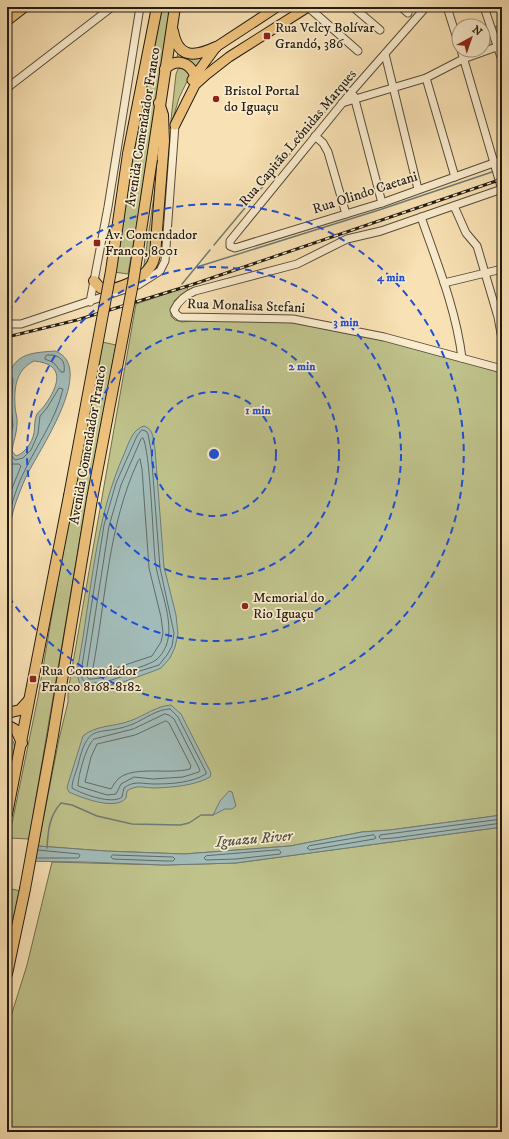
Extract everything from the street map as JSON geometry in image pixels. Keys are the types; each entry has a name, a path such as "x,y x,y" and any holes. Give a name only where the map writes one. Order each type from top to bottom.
{"highway":[{"name":"Avenida Comendador Franco","path":"7,814 111,271 128,154 157,7"},
{"name":"Avenida Comendador Franco","path":"7,974 25,888 67,654 92,499 133,282 159,103 175,7"},
{"path":"172,26 178,46 186,53 197,55 216,47"},
{"path":"165,69 169,65 180,62 190,66 196,75"},
{"path":"93,285 102,289 110,289 125,284 141,276 150,268 155,255 164,141 163,115 159,103"},
{"path":"7,713 15,712 24,707 31,694"},
{"path":"7,725 16,730 22,742"}],"main road":[{"path":"7,21 24,7"},
{"path":"176,126 176,114 196,75 216,47 277,7"},
{"path":"176,126 186,101 195,85 206,74 229,57 308,7"},
{"path":"229,57 222,55 221,50 247,27"}],"street":[{"path":"7,88 112,7"},
{"path":"308,7 358,51"},
{"path":"353,7 380,30"},
{"path":"401,7 408,13"},
{"name":"Rua Capitão Leônidas Marques","path":"236,248 230,246 230,242 353,90 426,7"},
{"path":"447,7 451,20"},
{"path":"484,7 500,46 502,60"},
{"name":"Avenida Comendador Franco","path":"90,302 108,208 139,8"},
{"path":"342,104 426,78 463,59 500,46"},
{"path":"385,54 418,190"},
{"path":"462,358 459,335 444,282 421,217 502,189 463,59"},
{"path":"426,78 455,178"},
{"path":"353,90 382,203"},
{"path":"7,324 21,324 90,302 144,282 160,271 165,261 176,126"},
{"path":"315,136 324,142 328,152 346,214"},
{"name":"Rua Olindo Caetani","path":"236,248 382,203 502,160"},
{"path":"454,206 466,233 477,246 498,317 502,339"},
{"name":"Rua Monalisa Stefani","path":"421,217 381,231 347,239 297,264 196,290 185,296 177,304 174,310 180,317 190,318 293,318 384,337 502,369"},
{"path":"444,282 502,269"},
{"path":"93,285 99,298"}],"green space":[{"path":"161,7 172,7 149,157 128,274 114,272 123,200"},
{"path":"502,25 502,43 499,40 494,27"},
{"path":"491,34 493,43 491,46"},
{"path":"178,49 205,55 197,71 177,60"},
{"path":"184,67 190,75 179,98 170,129 176,74 178,69"},
{"path":"162,130 154,251 151,264 143,272 159,161 156,160 160,131"},
{"path":"187,287 188,290 175,300 171,309 171,316 175,320 182,322 202,320 296,321 392,341 502,373 502,815 390,830 362,832 290,846 184,854 105,851 38,846 59,739 68,702 68,691 136,304"},
{"path":"102,342 116,345 83,521 29,839 9,838 38,697 72,497"},
{"path":"7,736 13,741 15,747 7,789"},
{"path":"502,827 502,1132 7,1132 7,1029 27,965 52,862 165,865 236,863"},
{"path":"7,888 21,891 7,949"}],"water":[{"path":"55,351 67,360 70,374 68,392 61,411 26,477 16,502 10,526 7,562 7,382 14,365 24,356","holes":["34,361 51,366 55,371 57,377 54,390 37,414 34,433 30,444 22,453 16,456 12,451 17,427 15,408 17,380 23,369"]},
{"path":"144,426 150,429 155,449 164,567 176,615 178,634 175,647 170,658 161,668 123,682 94,689 80,685 78,678 78,666 100,530 115,478 128,444 134,433"},
{"path":"171,705 181,714 211,773 210,777 183,786 134,788 127,791 126,798 121,802 115,803 99,802 69,792 67,788 68,784 83,736 93,730 124,723 155,709"},
{"path":"229,791 232,792 236,806 232,809 225,809 213,815 220,801"},
{"path":"502,815 502,827 236,863 165,865 15,861 7,849 38,846 105,851 184,854 290,846 362,832 390,830"}],"pier":[{"path":"33,845 30,864 7,864 7,847"}],"waterway":[{"path":"214,245 329,107"},
{"path":"197,267 379,210 492,172"},
{"path":"182,284 210,250"},
{"path":"47,848 52,818 61,803 72,805 97,816 132,824 180,825 189,823 201,815 213,815"}],"railway":[{"path":"7,337 77,320 191,285 502,179"}],"place":[{"name":"Rua Velcy Bolívar Grandó, 386","path":"267,36"},
{"name":"Bristol Portal do Iguaçu","path":"216,99"},
{"name":"Av. Comendador Franco, 8001","path":"97,243"},
{"name":"Memorial do Rio Iguaçu","path":"245,606"},
{"name":"Rua Comendador Franco 8168-8182","path":"33,679"}],"water label":[{"name":"Iguazu River","path":"254,839"}]}
